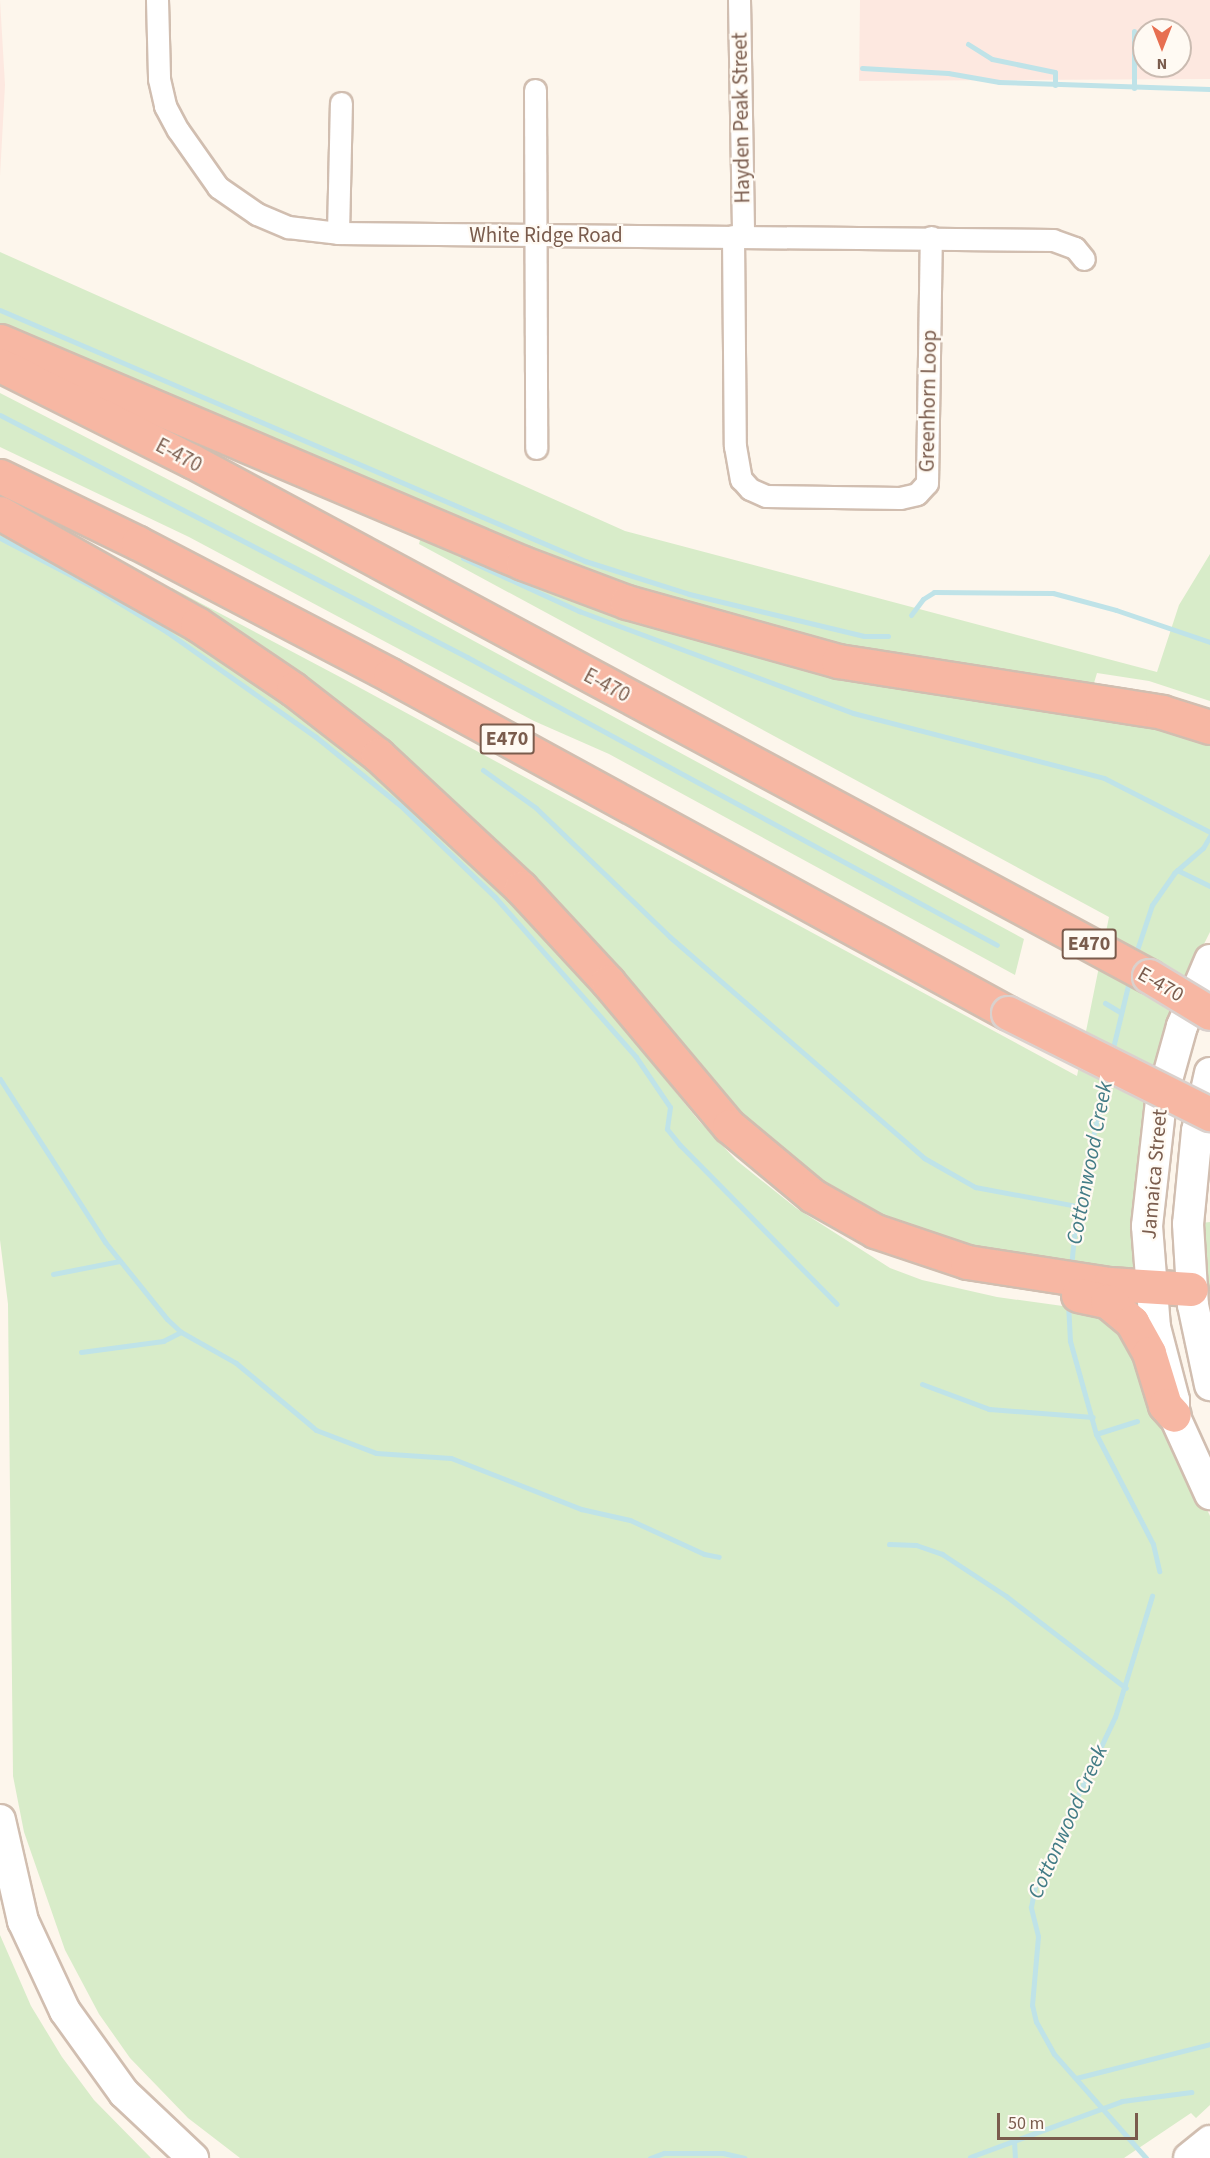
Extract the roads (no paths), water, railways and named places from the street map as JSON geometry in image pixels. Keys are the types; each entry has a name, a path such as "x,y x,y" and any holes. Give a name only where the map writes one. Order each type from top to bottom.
{"highway":[{"path":"0,341 523,563 627,602 838,661 1196,722"},
{"name":"E-470","path":"0,365 192,461 1149,976 1210,1013"},
{"name":"E470","path":"0,476 147,548 390,675 1008,1013 1210,1114"},
{"path":"0,513 212,633 293,689 378,755 521,888 608,981 736,1132 802,1189 875,1231 1010,1277 1108,1293 1150,1287 1191,1289"},
{"path":"1149,976 1182,976 1210,990"},
{"path":"1108,1293 1137,1331 1165,1405 1174,1415"}],"main road":[{"name":"Jamaica Street","path":"1210,960 1182,1026 1161,1101 1148,1199 1150,1287 1159,1349 1174,1400 1174,1415 1210,1494"},
{"name":"Jamaica Street","path":"1210,1073 1191,1181 1191,1289 1210,1385"},
{"path":"0,1820 23,1921 65,2011 124,2093 193,2158"},
{"path":"1189,2158 1210,2141"}],"street":[{"name":"White Ridge Road","path":"158,0 158,61 165,106 197,162 239,204 270,222 338,233 931,237 1053,240 1075,248 1084,259"},
{"name":"Hayden Peak Street","path":"738,236 739,0"},
{"path":"535,90 538,235 536,448"},
{"path":"338,233 341,103"},
{"name":"Greenhorn Loop","path":"738,236 735,446 741,479 750,489 766,496 900,498 917,494 927,483 928,476 931,237"}],"waterway":[{"path":"968,44 992,59 1055,72 1055,85"},
{"path":"862,68 948,73 999,82 1210,89"},
{"path":"1134,78 1134,88"},
{"path":"0,310 585,561 689,594 864,636 888,636"},
{"path":"0,415 467,657 997,945"},
{"path":"0,538 97,589 167,632 316,737 401,806 495,897 636,1057 670,1107 667,1129 680,1145 837,1304"},
{"path":"463,558 579,611 853,713 1104,778 1210,832"},
{"path":"911,615 923,599 934,592 1053,593 1116,610 1210,642"},
{"path":"483,770 536,808 670,937 924,1158 975,1187 1077,1206"},
{"name":"Cottonwood Creek","path":"1135,956 1152,905 1174,873 1203,848 1210,836"},
{"path":"1177,870 1210,886"},
{"name":"Cottonwood Creek","path":"1112,1052 1130,977"},
{"path":"1105,1003 1120,1012"},
{"name":"Cottonwood Creek","path":"1071,1267 1077,1206 1107,1076"},
{"path":"0,1079 105,1242 167,1319 181,1332 236,1363 316,1430 376,1453 451,1458 581,1509 630,1520 704,1554 719,1557"},
{"path":"53,1274 120,1261"},
{"name":"Cottonwood Creek","path":"1068,1303 1070,1341 1096,1434 1153,1544 1159,1571"},
{"path":"81,1352 163,1341 181,1332"},
{"path":"922,1384 989,1409 1093,1417"},
{"path":"1096,1434 1137,1421"},
{"path":"889,1544 916,1545 942,1554 1006,1596 1126,1688"},
{"name":"Cottonwood Creek","path":"1146,2158 1054,2054 1036,2022 1032,2005 1038,1936 1031,1907 1035,1886 1115,1717 1152,1596"},
{"path":"1076,2078 1210,2044"},
{"path":"970,2157 1122,2101 1191,2092"},
{"path":"1014,2140 1015,2158"},
{"path":"650,2158 664,2153 723,2153 744,2158"}]}
